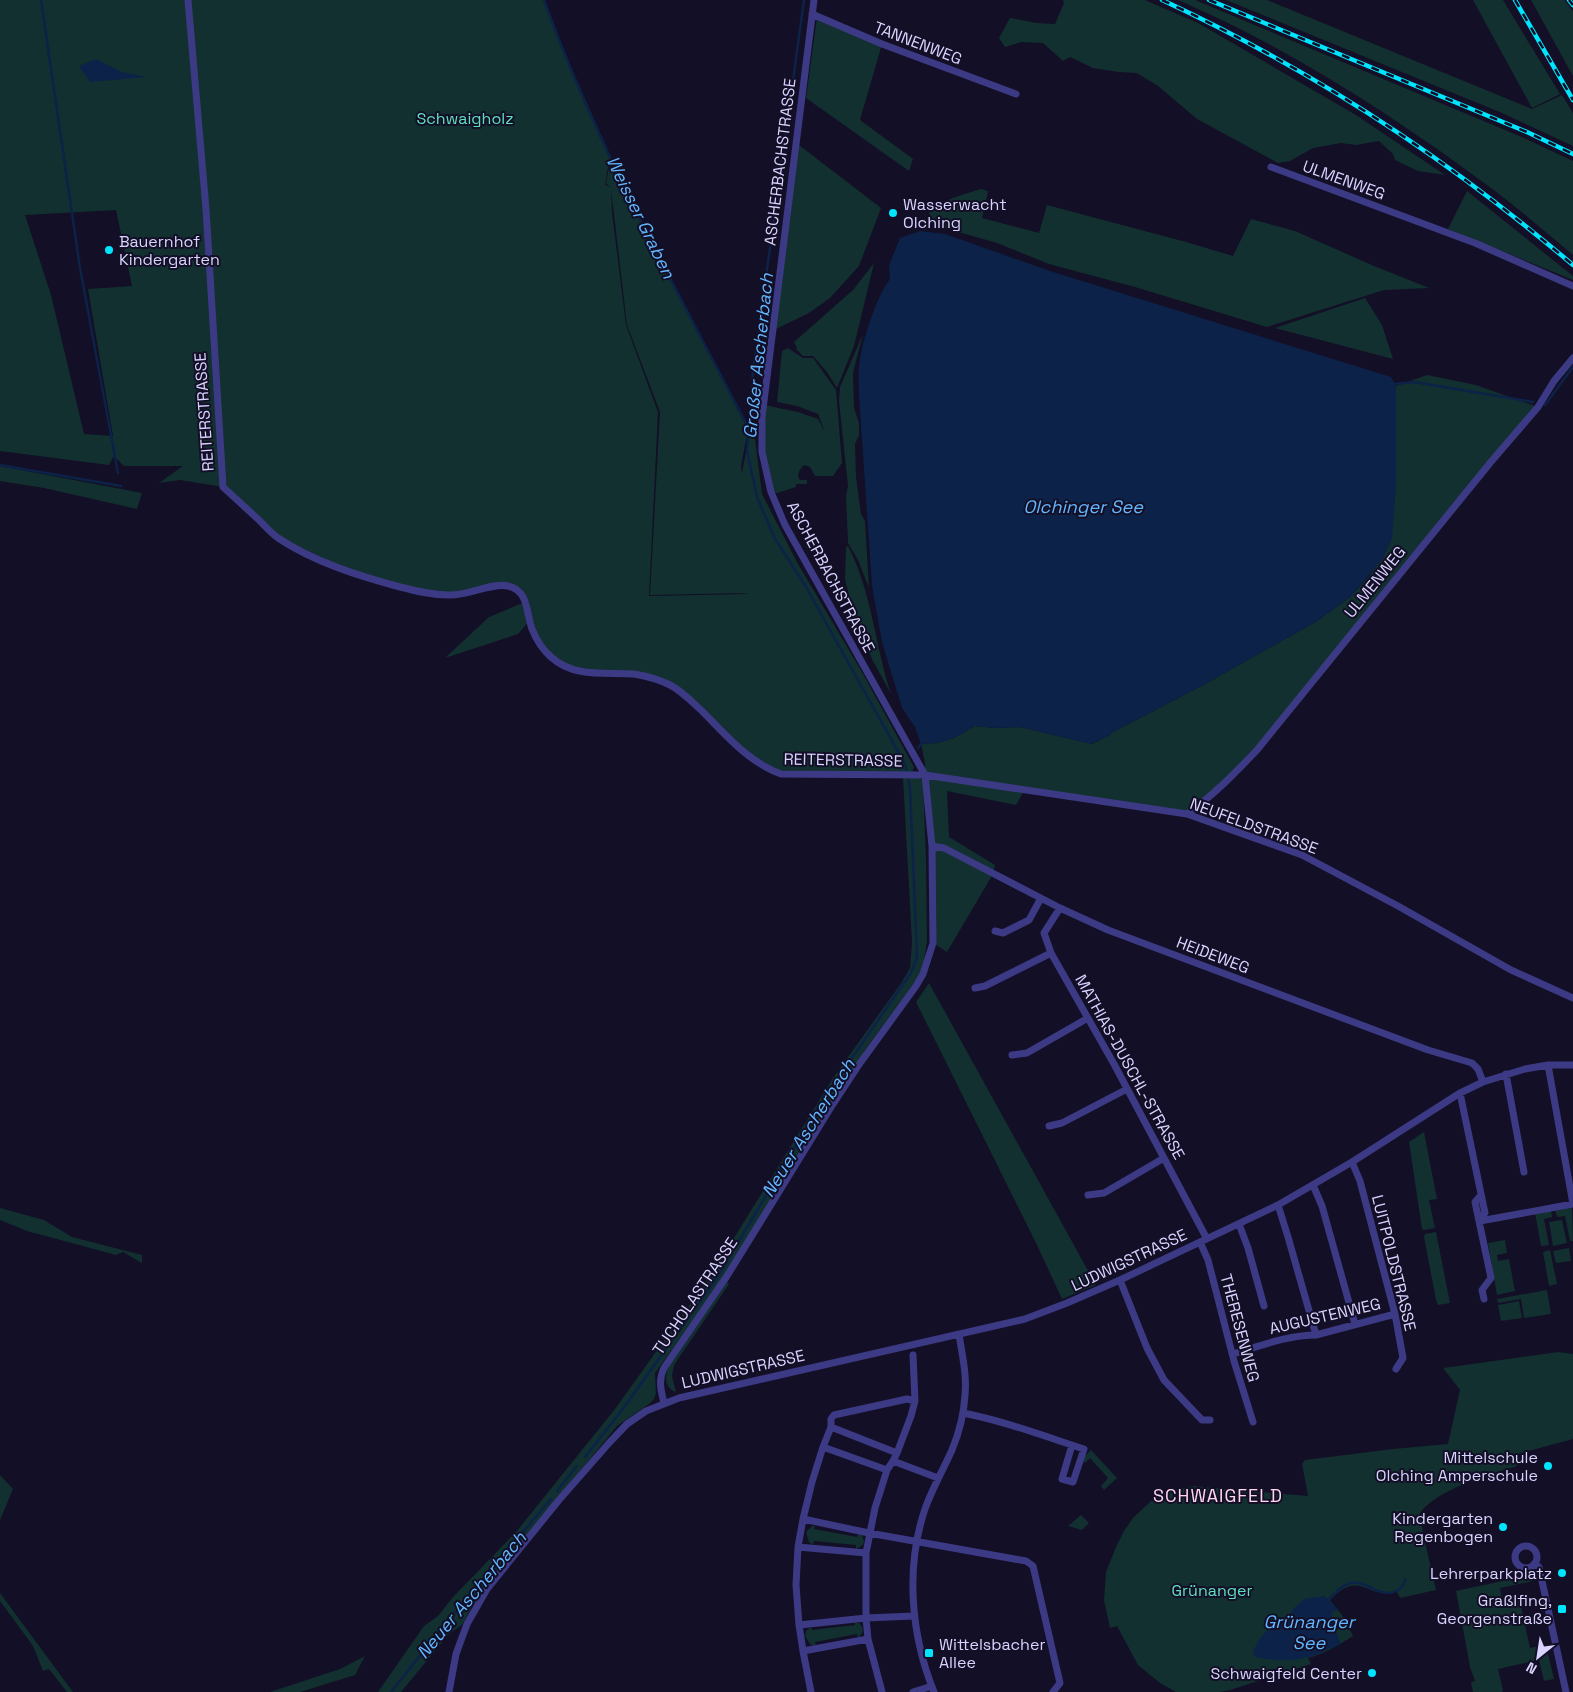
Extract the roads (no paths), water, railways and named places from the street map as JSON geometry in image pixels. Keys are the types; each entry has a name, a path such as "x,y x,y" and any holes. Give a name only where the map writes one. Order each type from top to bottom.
{"street":[{"name":"REITERSTRASSE","path":"188,0 206,209 223,487 276,537 301,552 368,578 427,593 450,596 468,594 496,586 513,588 523,597 532,629 541,646 551,658 568,669 588,673 634,674 653,678 671,686 688,698 751,759 768,769 781,774 925,775"},
{"name":"ASCHERBACHSTRASSE","path":"814,0 762,418 762,452 771,492 785,525 925,775 932,846 933,943 923,974"},
{"name":"TANNENWEG","path":"812,14 882,44 1016,94"},
{"name":"ULMENWEG","path":"1271,167 1475,243 1570,283 1573,286"},
{"name":"ULMENWEG","path":"1188,814 1225,784 1256,750 1490,463 1538,407 1554,381 1573,358"},
{"name":"NEUFELDSTRASSE","path":"925,775 1188,814 1302,855 1398,906 1511,970 1573,998"},
{"name":"HEIDEWEG","path":"932,846 944,848 1060,908 1108,930 1428,1050 1472,1063 1478,1069 1483,1082"},
{"path":"996,931 1003,933 1030,920 1041,898"},
{"name":"MATHIAS-DUSCHL-STRASSE","path":"1060,908 1044,933 1051,953 1164,1158 1204,1240"},
{"path":"975,988 986,986 1051,953"},
{"name":"TUCHOLASTRASSE","path":"664,1403 660,1382 664,1368 727,1276 838,1096 923,974"},
{"path":"1012,1055 1027,1053 1088,1018"},
{"name":"LUDWIGSTRASSE","path":"664,1403 1024,1319 1120,1280 1278,1205 1352,1162 1460,1093 1483,1082 1506,1074 1548,1066 1573,1065"},
{"path":"1479,1219 1573,1204 1548,1075 1548,1066"},
{"path":"1506,1074 1524,1172"},
{"path":"1049,1126 1062,1123 1127,1089"},
{"path":"1460,1093 1485,1213 1479,1219"},
{"path":"1088,1195 1104,1193 1164,1158"},
{"name":"LUITPOLDSTRASSE","path":"1352,1162 1360,1181 1395,1314 1403,1358 1396,1369"},
{"path":"1313,1185 1322,1206 1355,1324"},
{"path":"1278,1205 1316,1335"},
{"path":"1479,1219 1491,1278 1482,1290 1484,1299"},
{"path":"1239,1224 1248,1248 1264,1306"},
{"name":"THERESENWEG","path":"1204,1240 1252,1422"},
{"path":"1120,1280 1147,1348 1164,1380 1202,1420 1210,1420"},
{"name":"AUGUSTENWEG","path":"1233,1354 1273,1342 1306,1335 1316,1335 1395,1314"},
{"path":"913,1692 933,1689 920,1648 914,1616 913,1588 918,1541 925,1509 952,1449 963,1413 966,1376 959,1334"},
{"path":"882,1692 868,1639 866,1618 866,1553 869,1533 887,1470 897,1453 915,1401 913,1355"},
{"path":"811,1692 799,1625 796,1586 798,1547 812,1482 831,1427 831,1419 834,1415 907,1399 915,1401"},
{"path":"449,1692 456,1654 466,1624 487,1589 540,1522 609,1443 633,1420 646,1411 664,1403"},
{"path":"963,1413 993,1420 1072,1445 1084,1449 1073,1482 1062,1479 1072,1445"},
{"path":"831,1427 897,1453"},
{"path":"824,1447 887,1470"},
{"path":"893,1461 938,1478"},
{"path":"803,1519 869,1533 1026,1561 1032,1566 1060,1683 1053,1692"},
{"path":"798,1547 866,1553"},
{"path":"1534,1564 1539,1567 1566,1692"},
{"path":"799,1625 866,1618 914,1616"},
{"path":"803,1651 868,1639"}],"water":[{"path":"96,59 122,72 146,77 90,82 79,66"},
{"name":"Olchinger See","path":"920,231 945,234 1050,271 1391,377 1396,386 1396,486 1392,539 1383,558 1350,597 1317,621 1207,683 1091,744 1020,727 997,728 975,726 954,738 937,743 921,744 915,727 902,708 882,642 872,586 859,395 860,357 875,309 890,279 889,265 900,238"},
{"name":"Grünanger See","path":"1325,1596 1338,1610 1332,1612 1333,1625 1341,1644 1318,1654 1299,1659 1279,1660 1255,1657 1253,1651 1261,1637 1270,1628 1285,1621 1295,1607 1304,1599"}],"waterway":[{"path":"41,0 80,268 118,473"},
{"name":"Weisser Graben","path":"544,0 565,55 613,164 666,271 749,429"},
{"name":"Großer Ascherbach","path":"585,1457 622,1410 717,1278 824,1098 911,973 917,957 910,788 905,764 806,587 774,537 757,497 747,451 753,372 804,0"},
{"path":"1545,405 1573,367"},
{"path":"1395,384 1414,382 1533,402"},
{"path":"0,465 121,486"},
{"path":"918,748 921,744"},
{"name":"Neuer Ascherbach","path":"557,1491 577,1466"},
{"name":"Neuer Ascherbach","path":"391,1692 450,1618 551,1499"},
{"path":"1329,1599 1342,1587 1351,1583 1363,1584 1384,1593 1390,1593 1401,1587 1405,1579"}],"railway":[{"path":"1162,0 1272,56 1325,86 1427,153 1477,189 1573,265"},
{"path":"1209,0 1527,132 1573,154"},
{"path":"1515,0 1573,100"},
{"path":"1569,0 1573,5"}],"place":[{"name":"Wasserwacht Olching","path":"893,213"},
{"name":"Bauernhof Kindergarten","path":"109,250"},
{"name":"Mittelschule Olching Amperschule","path":"1548,1466"},
{"name":"Kindergarten Regenbogen","path":"1503,1527"},
{"name":"Lehrerparkplatz","path":"1562,1573"},
{"name":"Graßlfing, Georgenstraße","path":"1562,1609"},
{"name":"Wittelsbacher Allee","path":"929,1653"},
{"name":"Schwaigfeld Center","path":"1372,1673"}],"district":[{"name":"SCHWAIGFELD","path":"1218,1495"}],"park label":[{"name":"Schwaigholz","path":"465,118"},
{"name":"Grünanger","path":"1212,1590"}]}
